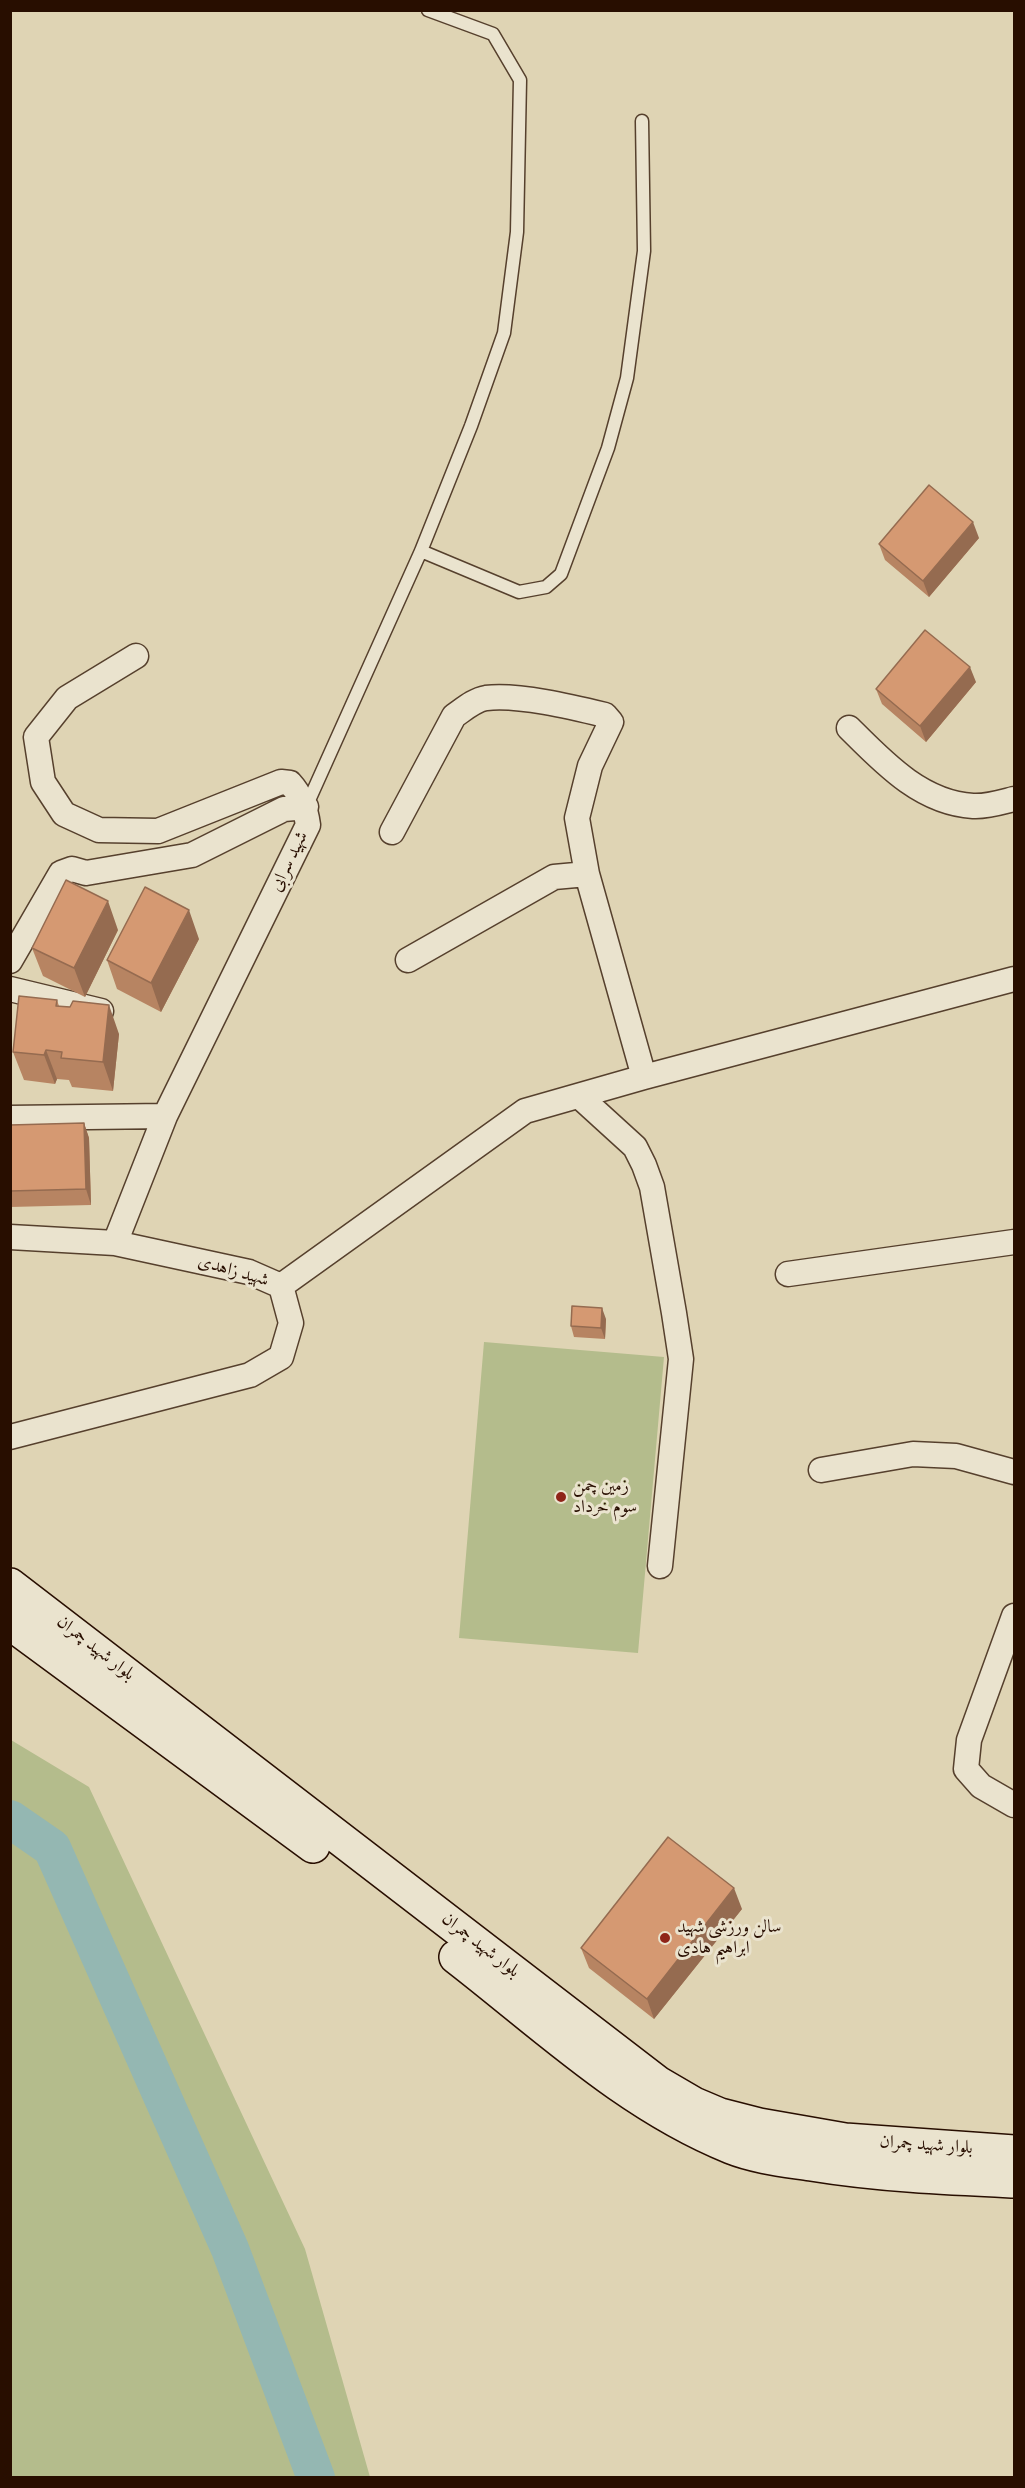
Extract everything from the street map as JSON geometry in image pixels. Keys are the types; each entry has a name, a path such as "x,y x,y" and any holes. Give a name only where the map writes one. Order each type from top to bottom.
{"main road":[{"name":"بلوار شهید چمران","path":"10,1585 658,2083 694,2104 720,2115 759,2125 845,2140 1014,2152"},
{"name":"بلوار شهید چمران","path":"10,1623 314,1847 645,2104 732,2147 775,2159 850,2171 1014,2181"}],"street":[{"path":"136,656 67,698 36,737 43,782 64,814 99,830 158,831 280,782 290,783 306,807"},
{"path":"392,832 454,716 470,705 484,698 517,698 604,715 611,723 590,766 577,818 587,874 644,1077"},
{"path":"849,728 901,778 946,800 974,807 1014,799"},
{"name":"شهید سرابی","path":"10,961 61,873 72,869 86,873 192,855 284,809 306,807 308,825 165,1116 115,1243"},
{"path":"408,960 554,876 587,874"},
{"path":"281,1286 525,1111 644,1077 1014,979"},
{"path":"10,989 111,1013"},
{"path":"579,1095 635,1147 644,1165 652,1187 674,1313 681,1359 660,1566"},
{"path":"10,1118 165,1116"},
{"name":"شهید زاهدی","path":"10,1236 115,1243 249,1272 281,1286 291,1323 281,1357 250,1375 10,1437"},
{"path":"788,1274 1014,1242"},
{"path":"821,1470 913,1454 956,1456 1014,1472"},
{"path":"1013,1624 969,1740 966,1769 981,1786 1014,1805"}],"lane":[{"path":"306,807 421,551 471,426 504,333 517,232 520,80 493,34 428,10"},
{"path":"421,551 519,592 546,587 561,574 608,448 627,378 644,251 642,121"}],"green space":[{"name":"زمین چمن سوم خرداد","path":"484,1342 664,1357 638,1653 459,1638"},
{"path":"11,1740 89,1787 305,2249 370,2477 11,2477"}],"building":[{"path":"929,485 973,522 923,581 879,544"},
{"path":"925,630 970,667 920,726 876,689"},
{"path":"66,880 108,901 74,968 32,948"},
{"path":"145,887 189,910 151,983 107,960"},
{"path":"19,996 57,1000 56,1006 70,1007 73,1001 109,1005 103,1062 61,1058 62,1052 46,1050 44,1055 13,1052"},
{"path":"84,1123 86,1189 10,1191 10,1125"},
{"path":"572,1306 602,1308 601,1328 571,1326"},
{"name":"سالن ورزشی شهید ابراهیم هادی","path":"668,1837 734,1888 647,1999 581,1948"}],"waterway":[{"path":"10,1819 52,1848 230,2249 316,2478"}],"place":[{"name":"زمین چمن سوم خرداد","path":"561,1497"},
{"name":"سالن ورزشی شهید ابراهیم هادی","path":"665,1938"}]}
